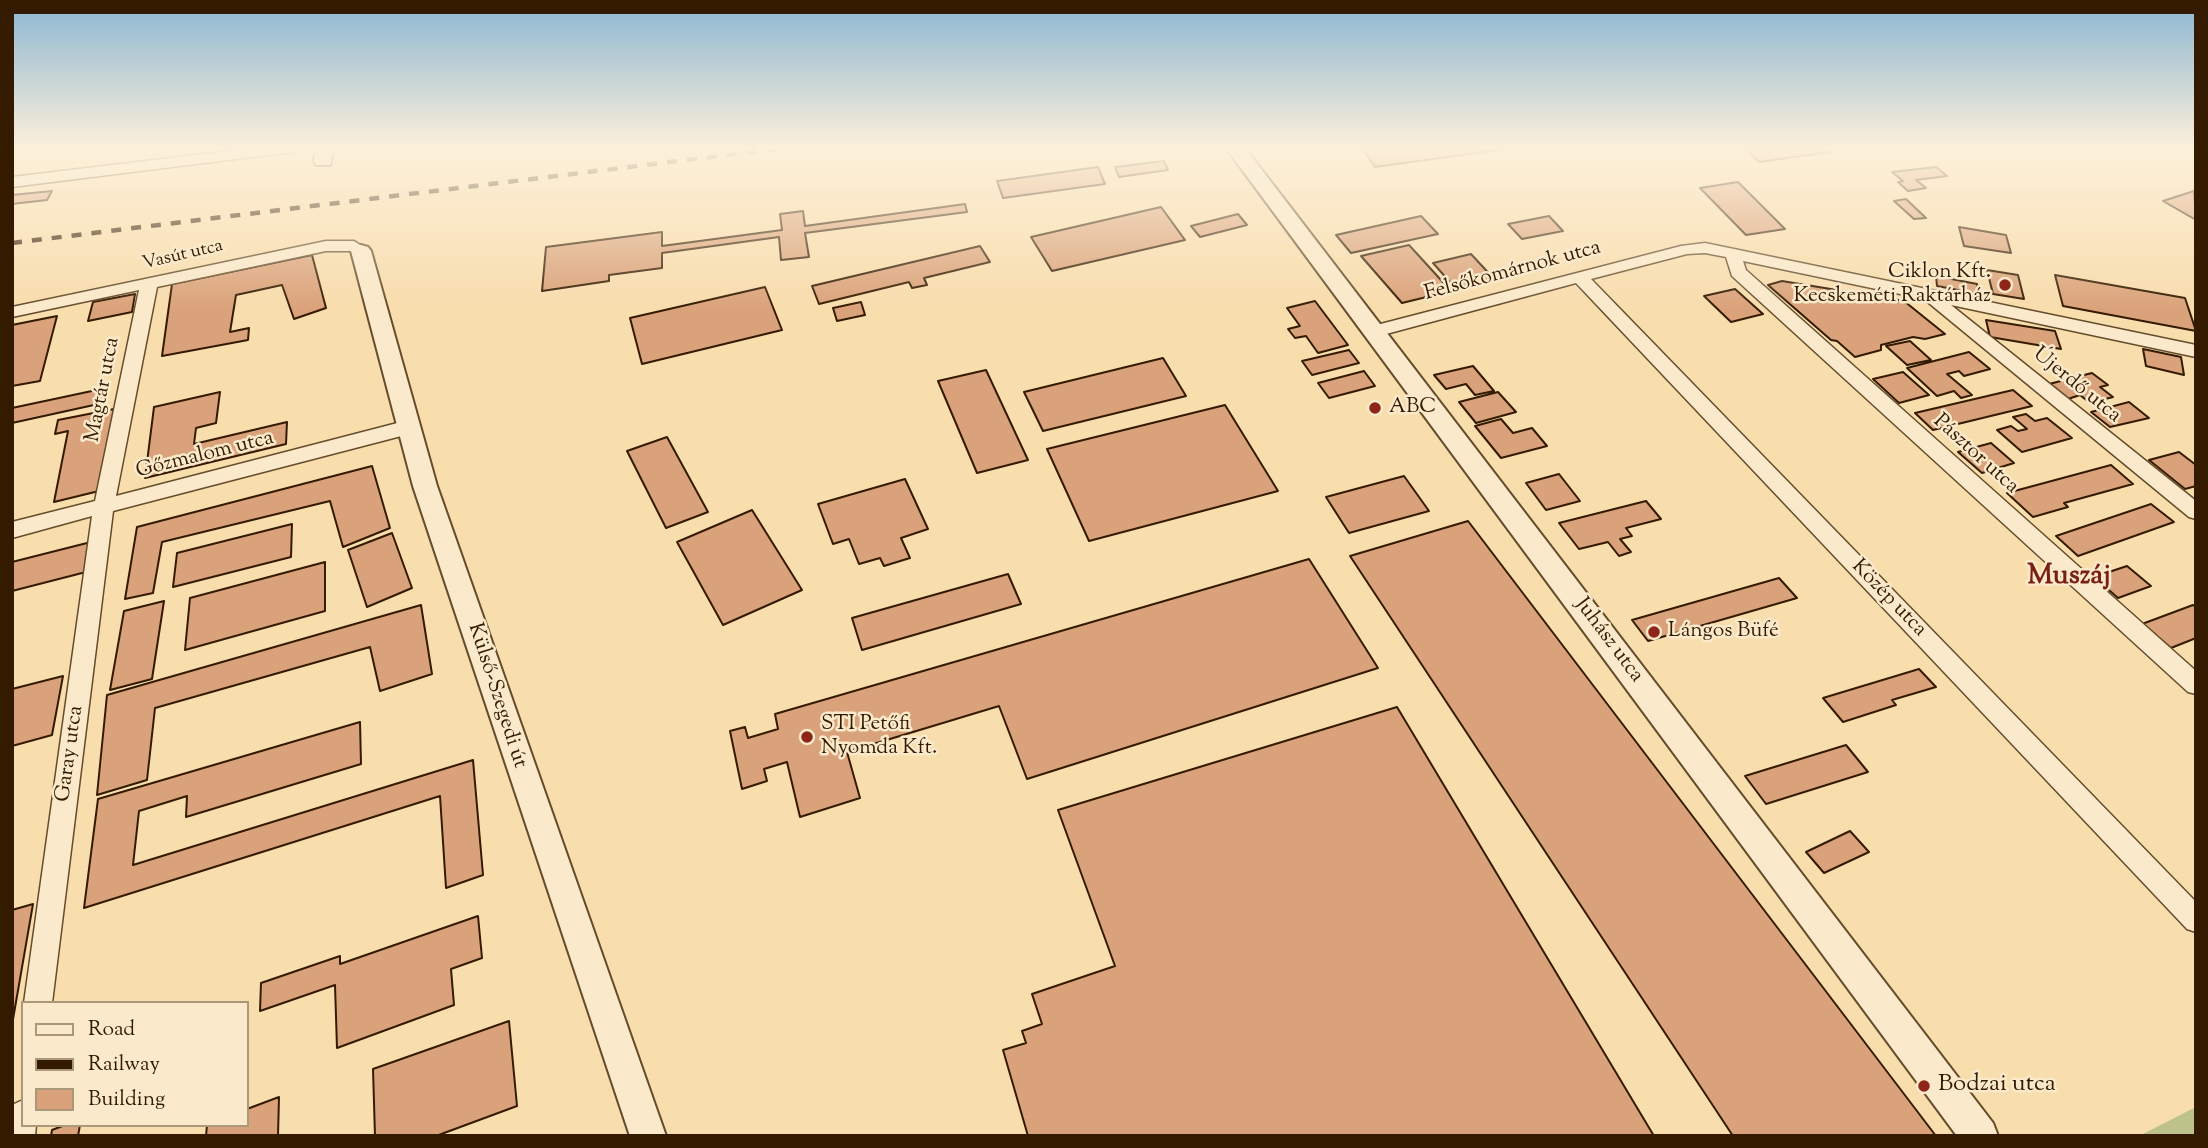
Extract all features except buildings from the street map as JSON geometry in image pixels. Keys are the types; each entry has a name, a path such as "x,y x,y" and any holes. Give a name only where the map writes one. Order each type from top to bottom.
{"street":[{"name":"Juhász utca","path":"1276,202 1980,1136"},
{"name":"Vasút utca","path":"12,312 326,246 354,246 361,251"},
{"name":"Felsőkomárnok utca","path":"1375,331 1687,249 1704,248 2196,351"},
{"name":"Külső-Szegedi út","path":"361,251 425,486 648,1136"},
{"name":"Pásztor utca","path":"1733,253 1738,272 2196,685"},
{"name":"Közép utca","path":"1580,278 2196,920"},
{"name":"Magtár utca","path":"104,506 149,284"},
{"name":"Újerdő utca","path":"1927,295 2196,512"},
{"name":"Gőzmalom utca","path":"12,530 409,427"},
{"name":"Garay utca","path":"38,1001 104,506"}],"green space":[{"path":"2196,1107 2196,1136 2139,1136"}],"railway":[{"path":"12,243 348,202"}],"place":[{"name":"Ciklon Kft. Kecskeméti Raktárház","path":"2005,285"},
{"name":"ABC","path":"1375,408"},
{"name":"Lángos Büfé","path":"1654,632"},
{"name":"STI Petőfi Nyomda Kft.","path":"807,737"},
{"name":"Bodzai utca","path":"1924,1086"}],"district":[{"name":"Muszáj","path":"2069,578"}]}
